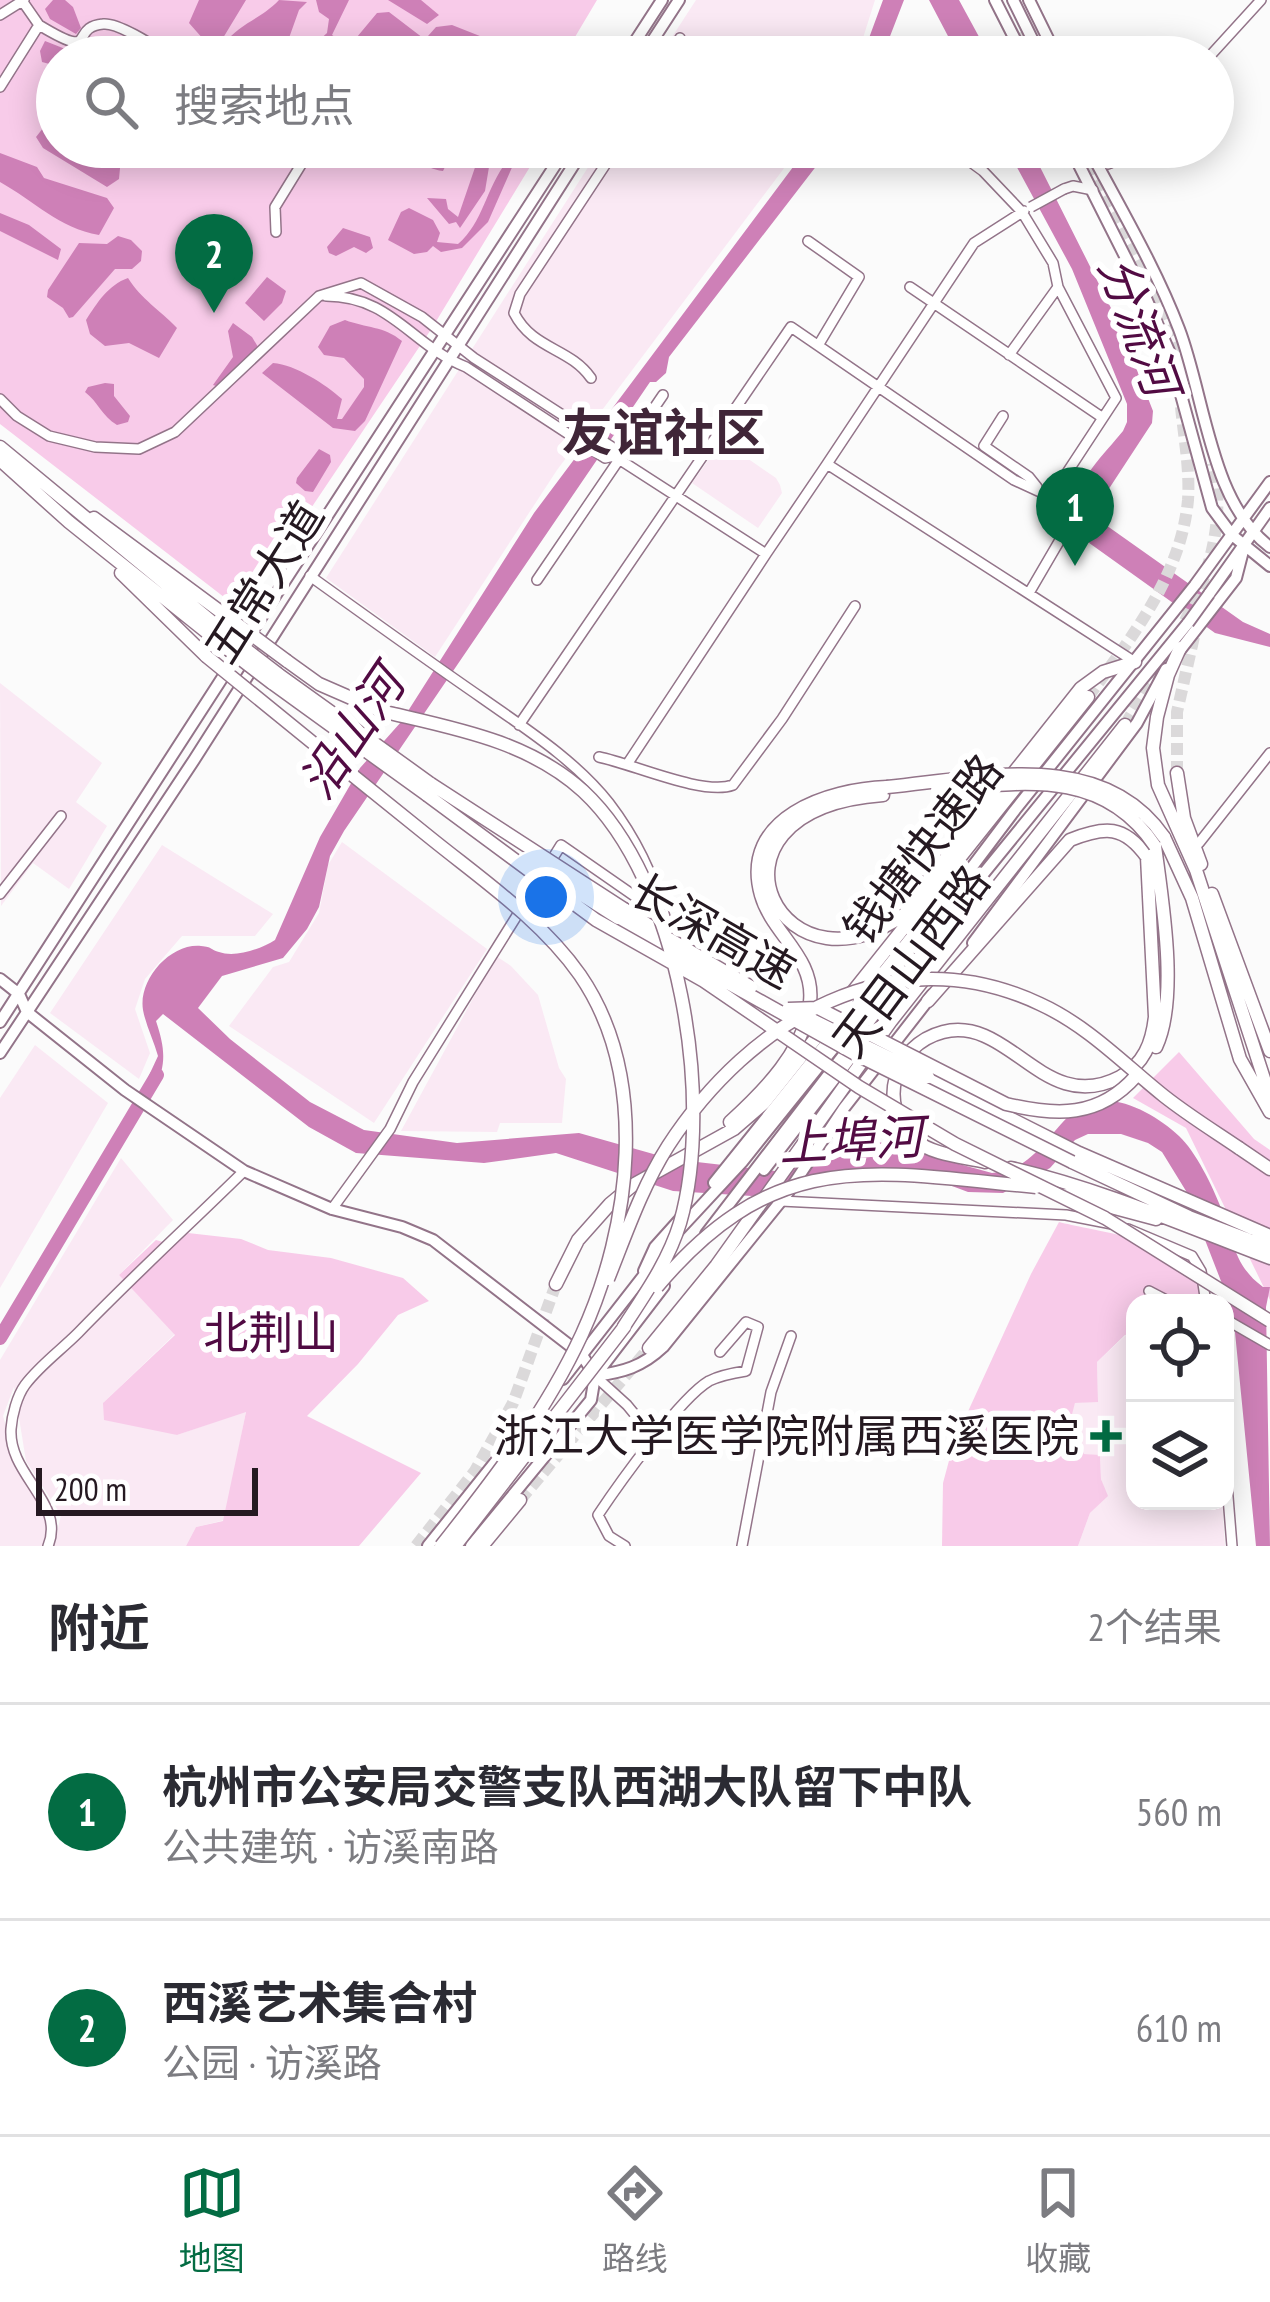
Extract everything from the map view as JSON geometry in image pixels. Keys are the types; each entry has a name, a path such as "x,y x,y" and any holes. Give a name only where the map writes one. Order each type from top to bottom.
{"highway":[{"name":"长深高速","path":"2,453 69,522 232,646 279,673 354,737 678,956 857,1055 1076,1158 1184,1200 1238,1235 1270,1248"},
{"name":"长深高速","path":"2,453 232,646"},
{"path":"2,453 233,621 279,673 319,684 381,711 476,733 522,751 584,792 610,822 651,897 680,992 694,1093 686,1199 672,1247 623,1328"},
{"path":"69,522 206,656 527,917 581,977 603,1017 620,1068 626,1116 620,1200 593,1306"},
{"path":"1180,648 1157,717 1158,785 1196,870 1270,1097"},
{"path":"881,930 925,886 1081,688 1102,672 1135,662"},
{"name":"钱塘快速路","path":"556,1285 590,1225 633,1185 734,1129 764,1103 1088,698"},
{"name":"钱塘快速路","path":"649,1348 890,1022 1125,725"},
{"path":"1177,772 1184,818 1270,1051"},
{"path":"960,860 920,902 881,930 835,940 793,926 777,908 767,871 778,838 806,812 835,801 998,776 1076,778 1122,794 1153,820 1192,898 1240,1059 1270,1112"},
{"path":"429,789 596,920 704,980 860,1087 955,1144 1105,1218 1270,1321"},
{"path":"686,1156 733,1120 783,1066 806,1020 811,999 808,976 762,898 760,863 766,845 792,811 804,805 840,791 887,790"},
{"path":"928,1001 1070,840 1094,831 1116,831 1135,840 1147,857 1155,1017 1153,1037 1133,1069 1096,1086 1066,1084 994,1042 958,1030 922,1041 910,1051 894,1077 895,1109 917,1142 1077,1184 1191,1222"},
{"path":"788,1009 818,1008 1006,1104 1035,1111 1082,1112 1112,1097 1136,1076 1161,1036 1166,940 1160,842"},
{"name":"长深高速","path":"621,914 788,1009 1191,1222"},
{"path":"441,1546 531,1425 593,1306 653,1172 705,1097 772,1033 826,1002 875,983 952,979 1001,989 1042,1005 1099,1040 1166,1097 1270,1169"},
{"path":"1258,1061 1270,1080"},
{"path":"455,1546 686,1252 722,1220 782,1189 819,1180 895,1174 1037,1187 1238,1235 1270,1258"},
{"name":"长深高速","path":"1238,1235 1270,1236"},
{"path":"482,1546 520,1500"}],"main road":[{"path":"639,36 662,0"},
{"path":"656,36 679,0"},
{"path":"995,0 1013,36"},
{"path":"1013,0 1031,36"},
{"path":"1029,0 1047,36"},
{"name":"五常大道","path":"1,1017 553,168"},
{"name":"五常大道","path":"0,1053 572,168"},
{"path":"1081,168 1169,351 1208,498 1232,535 1270,566"},
{"path":"1106,168 1178,327 1228,491 1251,532 1270,547"},
{"name":"天目山西路","path":"428,1546 985,853 1196,585 1270,482"},
{"name":"天目山西路","path":"471,1546 591,1400 595,1376 763,1167 946,922 1192,626 1270,508"},
{"name":"天目山西路","path":"595,1376 626,1372 663,1347 785,1196 1137,723 1192,626"},
{"path":"0,979 19,994 26,1012 125,1090 244,1171 332,1209 433,1240 582,1355 595,1376"},
{"path":"1,1017 26,1012"}],"street":[{"path":"1228,36 1261,0"},
{"path":"0,15 23,1 38,25 57,36"},
{"path":"85,36 96,25 108,24 131,36"},
{"path":"0,87 38,25"},
{"path":"276,232 275,207 300,168"},
{"path":"591,378 583,367 523,332 514,313 520,294 603,168"},
{"path":"979,168 1026,209 1058,287 1116,398 1046,494"},
{"path":"628,763 974,243 1064,189 1093,190"},
{"path":"808,241 859,277 818,344"},
{"path":"0,399 16,416 49,436 95,447 140,449 175,432 319,296 361,283 422,317 458,347 590,433 612,455"},
{"path":"910,287 1103,418"},
{"path":"1009,355 1058,287"},
{"path":"319,296 362,298 449,360 584,444 612,455 766,554"},
{"path":"519,724 791,327 1014,480 1046,494"},
{"path":"537,580 612,455 663,394"},
{"path":"1003,416 984,446 1030,477 1046,494 1064,533 1029,593"},
{"path":"827,464 1135,662"},
{"path":"309,576 557,753 607,801 656,884 665,917 560,845 413,1082 390,1129 332,1209"},
{"path":"599,757 692,783 724,789 734,785 855,606"},
{"path":"1199,842 1270,753"},
{"path":"0,894 61,816"},
{"path":"48,1546 54,1524 50,1512 26,1479 11,1445 11,1424 24,1386 244,1171"},
{"path":"785,1196 1066,1215 1111,1224 1188,1252 1201,1271 1205,1294"},
{"path":"1149,1291 1155,1294"},
{"path":"625,1546 609,1535 598,1515 704,1384 746,1371 758,1327 746,1322 720,1352"},
{"path":"1234,1324 1269,1344"},
{"path":"742,1546 771,1392 790,1336"},
{"path":"595,1376 656,1438"},
{"path":"1229,1510 1232,1546"}],"shaded area":[{"path":"53,0 65,0 73,7 81,28 76,34 50,19 45,9"},
{"path":"199,0 246,0 224,36 200,36 189,23"},
{"path":"279,0 307,2 290,36 232,36"},
{"path":"316,0 349,0 334,36 324,36 329,19 319,12"},
{"path":"388,0 421,0 439,15 427,24"},
{"path":"696,0 875,0 864,36 673,36"},
{"path":"883,0 904,0 890,36 870,36"},
{"path":"929,0 959,0 979,36 948,36"},
{"path":"389,12 420,36 358,36 377,13"},
{"path":"452,25 480,36 428,36 436,27"},
{"path":"0,153 36,167 44,178 107,198 114,208 99,235 59,220 0,182"},
{"path":"76,168 120,168 119,179 107,187"},
{"path":"475,168 489,168 485,191 460,228 456,222 449,224 427,198 446,199 448,209 458,217"},
{"path":"503,168 512,168 488,222 462,248 441,252 433,246 414,254 388,240 401,212 409,208 433,220 440,233 437,242 458,244 473,226"},
{"path":"588,168 784,168 557,470 435,657 326,578"},
{"path":"792,168 815,168 669,357 666,373 650,382 344,831 330,856 319,907 307,929 283,958 222,976 198,1008 310,1102 364,1130 457,1143 579,1133 671,1159 775,1171 795,1159 875,1141 992,1173 1027,1160 1084,1105 1112,1101 1141,1110 1179,1136 1191,1151 1217,1199 1240,1261 1253,1279 1270,1287 1266,1307 1270,1546 1256,1546 1234,1294 1226,1294 1186,1191 1162,1152 1148,1143 1121,1134 1088,1134 1075,1140 1050,1168 1003,1193 968,1192 936,1180 891,1178 797,1186 752,1196 673,1191 556,1153 484,1163 356,1153 309,1127 163,1014 156,1021 163,1048 161,1072 154,1090 145,1084 158,1056 143,999 158,966 189,947 233,954 275,940 320,837 360,768 401,722 534,513"},
{"path":"1017,168 1041,168 1118,322 1153,411 1152,423 1097,507 1103,523 1243,622 1270,634 1270,647 1215,633 1085,540 1076,525 1076,497 1123,431 1127,404 1072,269"},
{"path":"0,213 29,225 61,249 58,260 0,231"},
{"path":"343,228 370,237 373,248 366,253 354,247 336,256 329,253 327,247"},
{"path":"118,236 142,251 141,261 132,269 115,269 69,318 47,297 48,290 79,243 107,244"},
{"path":"267,277 286,291 282,303 264,321 245,303"},
{"path":"128,278 177,328 159,358 129,343 105,346 90,334 86,320 94,307"},
{"path":"345,320 402,341 365,421 355,431 333,428 262,373 273,363 310,376 342,399 337,419 342,419 364,387 364,379 344,358 324,355 318,347 330,326"},
{"path":"233,323 258,347 216,386 233,357 228,331"},
{"path":"114,384 114,396 130,416 128,422 117,425 85,392"},
{"path":"722,441 780,485 782,493 758,528 692,483"},
{"path":"319,449 330,455 331,462 313,492 305,491 297,478"},
{"path":"0,683 102,763 76,802 107,826 69,889 33,863 1,906"},
{"path":"342,842 487,949 374,1123 229,1026 273,967 289,962 319,913 328,865"},
{"path":"162,845 273,914 255,936 182,936 145,979 135,1009 150,1053 139,1079 50,1013"},
{"path":"496,956 538,995 566,1079 562,1123 500,1123 497,1132 401,1131"},
{"path":"35,1045 108,1103 0,1288 0,1098"},
{"path":"121,1158 173,1220 119,1275 175,1334 104,1402 177,1435 246,1411 225,1520 196,1527 186,1546 54,1546 61,1515 26,1461 14,1387 3,1416 17,1462 54,1524 46,1546 0,1546 0,1360"},
{"name":"浙江大学医学院附属西溪医院","path":"1126,1335 1126,1510 1223,1510 1225,1546 1078,1546 1090,1513 1107,1496 1100,1456 1084,1454 1070,1417 1075,1403 1098,1401 1097,1362"}],"green space":[{"path":"0,0 597,0 576,36 36,36 36,168 529,168 432,328 242,611 0,424"},
{"path":"1179,1052 1254,1139 1270,1150 1270,1300 1186,1128 1133,1098"},
{"path":"1059,1222 1179,1252 1196,1268 1201,1294 1166,1294 1147,1286 1147,1294 1126,1294 1126,1335 1097,1362 1098,1402 1075,1403 1071,1418 1084,1454 1100,1455 1101,1479 1108,1496 1090,1513 1078,1546 942,1546 943,1483 954,1442"},
{"name":"北荆山","path":"188,1233 241,1239 268,1250 331,1258 403,1278 429,1301 398,1315 307,1416 421,1473 359,1546 186,1546 196,1527 223,1521 246,1412 177,1435 104,1420 103,1403 175,1335 119,1275 156,1240 173,1245"}],"waterway":[{"name":"沿山河","path":"0,1338 157,1075"}],"tunnel":[{"path":"1023,31 1025,36"},
{"path":"1093,168 1182,351"},
{"path":"1088,697 1152,605 1175,555 1188,500 1181,407"},
{"path":"1185,621 1213,544 1217,505 1213,463"},
{"path":"1177,773 1177,712 1195,632"},
{"path":"1125,725 1170,650"},
{"path":"416,1546 475,1471 513,1403 556,1284"},
{"path":"520,1500 649,1348"}],"place":[{"name":"西溪艺术集合村","path":"214,313"},
{"name":"杭州市公安局交警支队西湖大队留下中队","path":"1075,566"},
{"name":"浙江大学医学院附属西溪医院","path":"1106,1436"}],"district":[{"name":"友谊社区","path":"664,433"}],"water label":[{"name":"分流河","path":"1139,326"},
{"name":"上埠河","path":"851,1140"}]}
